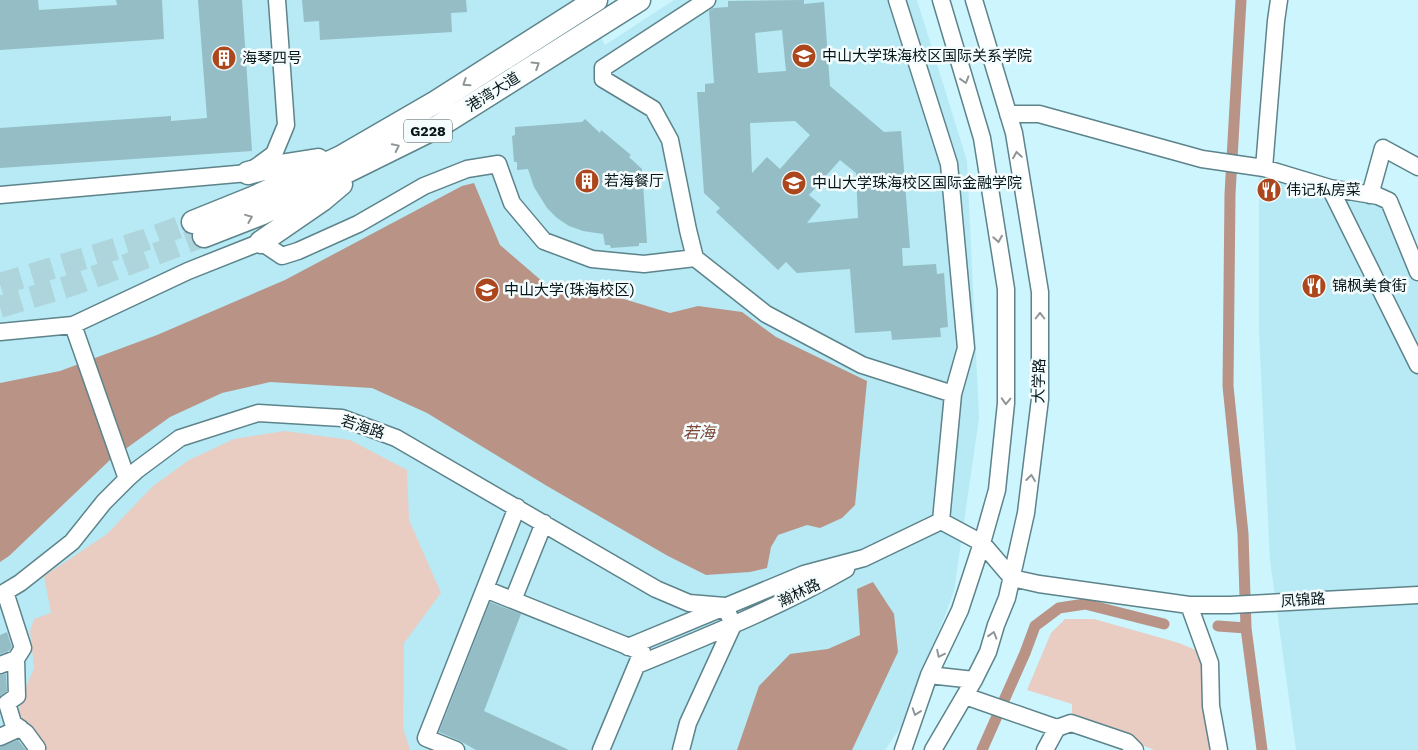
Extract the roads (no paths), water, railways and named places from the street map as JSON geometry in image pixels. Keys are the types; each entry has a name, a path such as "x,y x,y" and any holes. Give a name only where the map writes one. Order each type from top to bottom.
{"highway":[{"name":"港湾大道","path":"596,0 436,102 341,157 255,197 199,229 263,212 439,126 639,0"},
{"path":"248,173 267,168 341,157"},
{"path":"261,242 322,200 367,162"}],"street":[{"path":"0,195 248,173 274,154 286,125 277,0"},
{"path":"707,0 603,68 603,79 653,109 670,140 695,258 766,314 862,365 953,394"},
{"path":"897,0 949,164 966,348 953,394 941,522"},
{"path":"903,750 930,675 960,610 982,543 997,490 1005,412 1006,289 982,138 941,0"},
{"name":"大学路","path":"933,750 988,652 1007,598 1026,513 1040,399 1040,292 1014,133 974,0"},
{"path":"1264,168 1279,0"},
{"path":"1008,114 1039,114 1202,159 1264,168 1330,188 1378,196 1389,202 1418,272"},
{"path":"1370,195 1383,148 1418,167"},
{"path":"0,332 73,325 188,271 261,242 282,256 298,251 358,224 424,186 467,169 498,164 512,203 544,241 592,260 644,264 695,258"},
{"path":"1330,188 1418,364"},
{"path":"73,325 127,479"},
{"name":"若海路","path":"3,593 20,583 72,542 104,502 127,479 180,438 258,414 342,418 396,438 656,589 689,603 725,606"},
{"path":"456,750 426,738 517,507"},
{"path":"941,522 982,543 1012,578"},
{"path":"628,647 804,574 864,558 941,522"},
{"path":"513,600 544,523"},
{"name":"瀚林路","path":"637,665 810,590 864,558"},
{"name":"凤锦路","path":"1012,578 1039,584 1189,604 1230,605 1418,594"},
{"path":"485,589 642,652 601,750"},
{"path":"3,593 23,648 16,659 17,696 4,705 13,722 26,734 37,748 36,750"},
{"path":"1189,604 1210,663 1211,706 1219,750"},
{"path":"681,750 688,723 733,625 725,606"},
{"path":"0,665 16,659"},
{"path":"930,675 974,680"},
{"path":"964,696 1057,728 1071,723 1127,742 1135,750"},
{"path":"0,737 20,728"},
{"path":"1045,750 1057,728"}],"water":[{"name":"若海","path":"474,183 500,245 550,288 614,296 670,313 698,306 742,312 776,337 867,381 855,505 842,518 820,528 807,525 778,535 771,547 767,568 750,572 706,575 668,556 547,486 427,413 372,388 270,382 222,393 170,417 110,460 9,556 0,562 0,383 60,371 157,335 285,280 462,186"},
{"path":"873,582 894,614 898,652 852,750 737,750 759,686 790,654 828,649 860,635 857,589"}],"waterway":[{"path":"1241,0 1230,194 1228,386 1243,534 1246,628 1262,750"},
{"path":"982,750 1035,626 1059,608 1085,604 1164,624"},
{"path":"1218,626 1246,628"}],"tunnel":[{"path":"0,284 145,240 193,222"},
{"path":"0,307 75,284 204,236"}],"place":[{"name":"中山大学珠海校区国际关系学院","path":"804,56"},
{"name":"海琴四号","path":"224,58"},
{"name":"若海餐厅","path":"587,181"},
{"name":"中山大学珠海校区国际金融学院","path":"794,183"},
{"name":"伟记私房菜","path":"1269,190"},
{"name":"锦枫美食街","path":"1314,286"},
{"name":"中山大学(珠海校区)","path":"487,290"}]}
